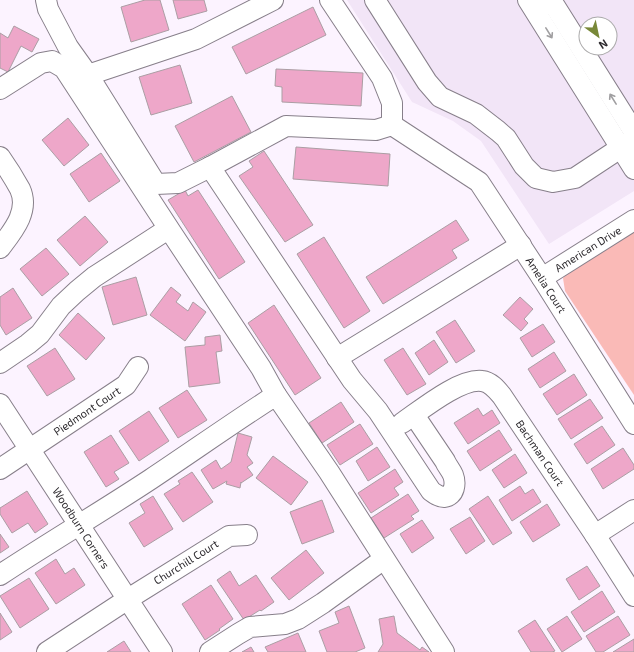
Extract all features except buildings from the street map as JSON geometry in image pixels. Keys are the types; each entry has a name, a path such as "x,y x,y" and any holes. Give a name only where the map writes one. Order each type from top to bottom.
{"street":[{"path":"46,0 48,9 68,47 88,75 156,184 178,183 286,126 376,130 392,125 392,103 382,78 330,0"},
{"path":"88,75 196,39 273,0"},
{"path":"375,0 427,82 440,97 476,114 498,131 506,138 524,166 536,178 553,182 575,178 627,143"},
{"path":"538,4 627,143 634,169"},
{"path":"538,4 634,132"},
{"path":"0,89 41,63 52,61 64,68 168,229 261,368 276,395 329,472 444,652"},
{"name":"Amelia Court","path":"392,125 479,182 542,278 634,424"},
{"path":"0,156 20,190 23,201 22,212 18,222 12,233 0,248"},
{"path":"210,167 352,380 378,411 431,491 437,496 445,497 451,494 454,489 455,483 453,475 414,415"},
{"name":"American Drive","path":"542,278 634,220"},
{"path":"0,363 40,334 61,306 77,291 168,229"},
{"path":"337,358 521,246"},
{"name":"Piedmont Court","path":"0,469 126,385 138,367"},
{"name":"Bachman Court","path":"391,431 460,385 482,381 491,385 502,396 634,596"},
{"path":"0,575 151,479 239,418 276,395"},
{"name":"Woodburn Corners","path":"0,404 162,652"},
{"path":"595,535 634,510"},
{"name":"Churchill Court","path":"47,652 128,598 229,536 247,536"},
{"path":"210,652 250,627 285,624 298,619 323,603 384,558"}],"shaded area":[{"path":"347,0 634,0 634,191 549,244 481,141 453,121 412,102"},
{"path":"634,231 634,395 565,291 563,278 571,270"}]}
